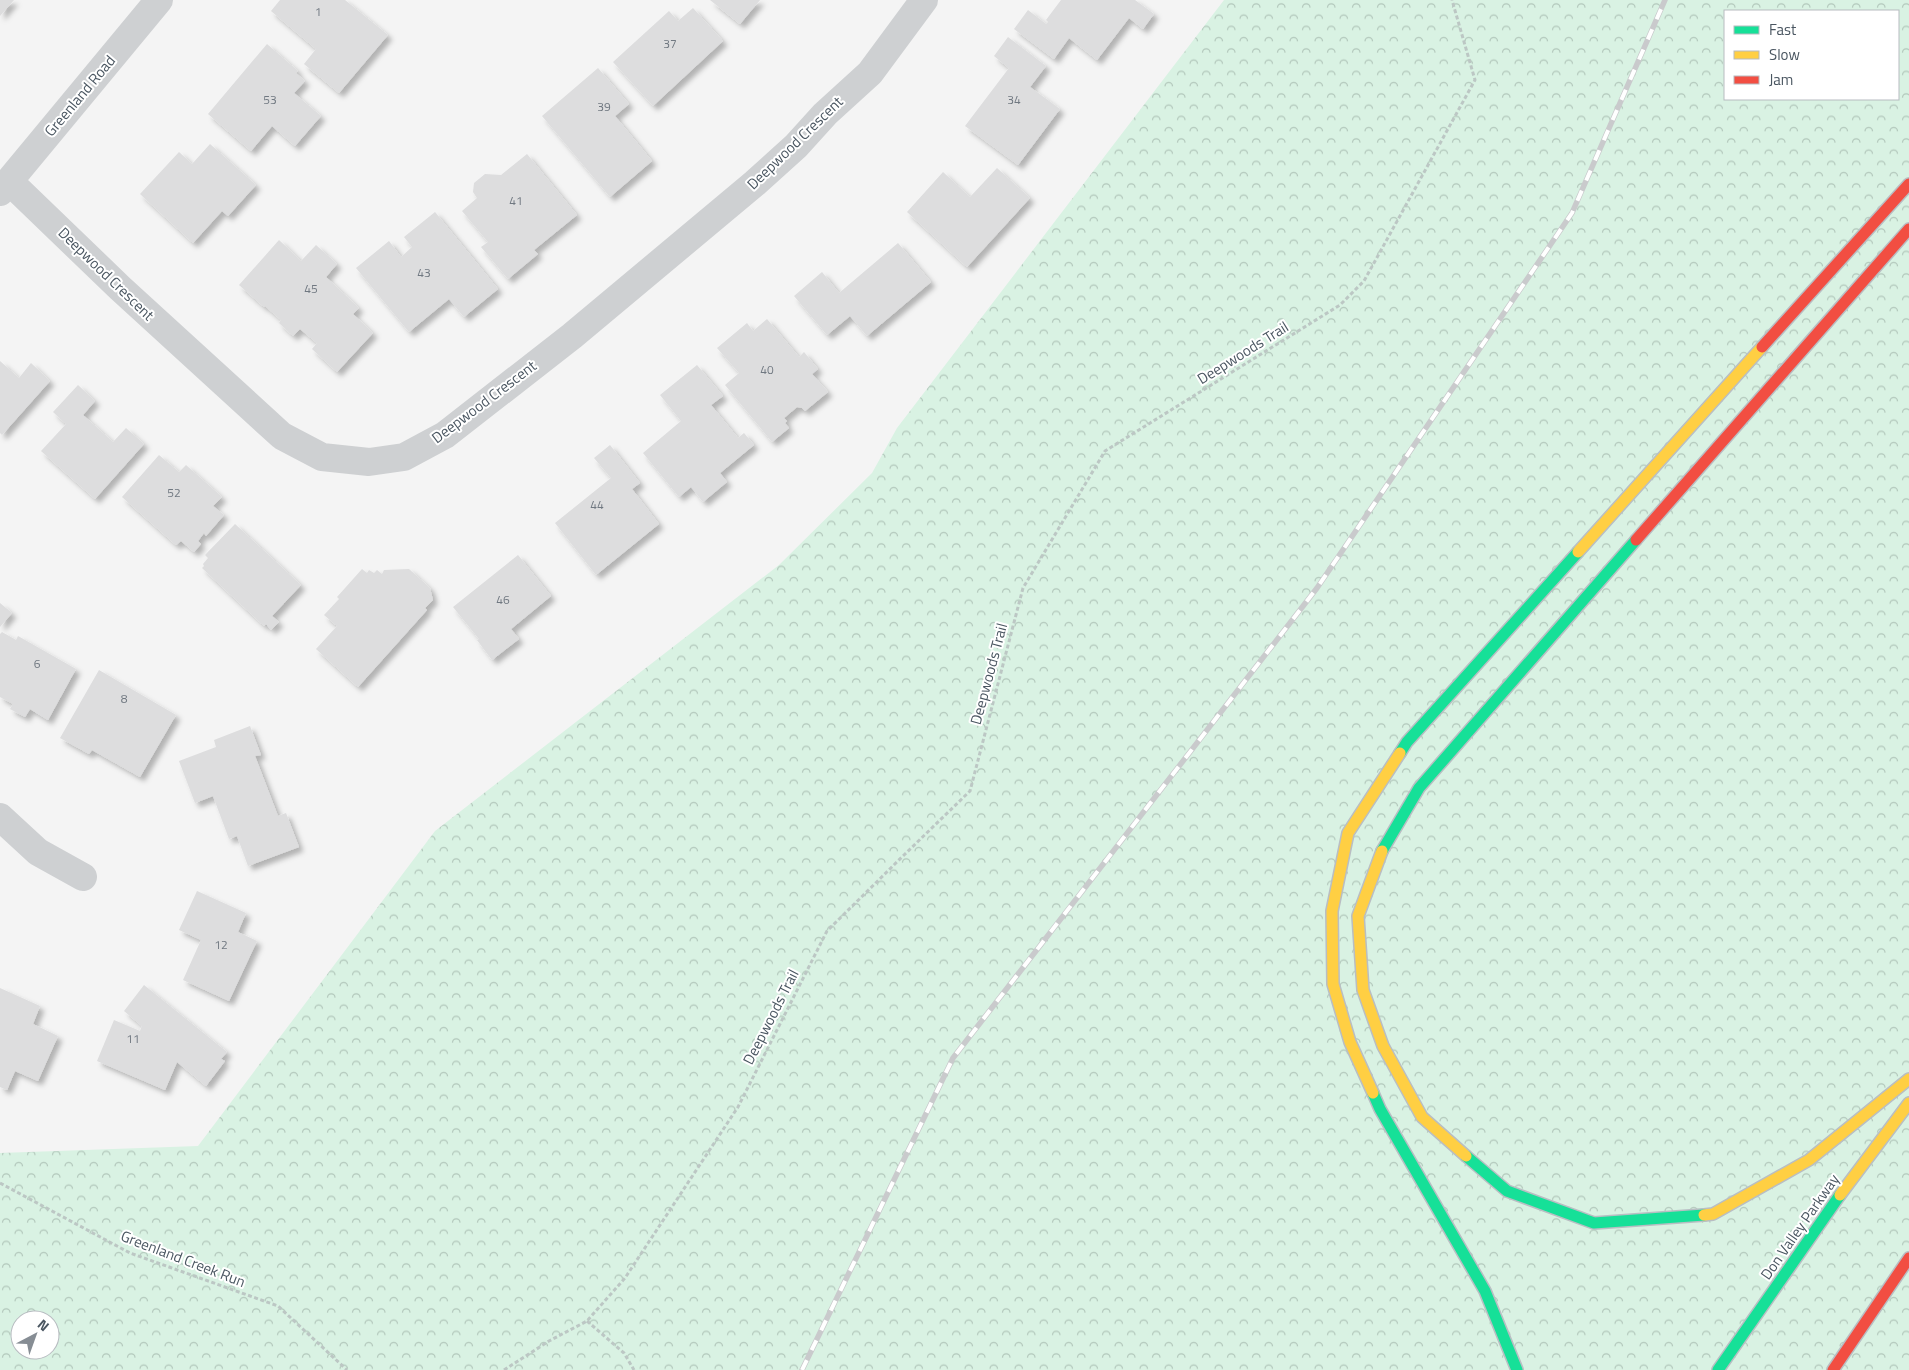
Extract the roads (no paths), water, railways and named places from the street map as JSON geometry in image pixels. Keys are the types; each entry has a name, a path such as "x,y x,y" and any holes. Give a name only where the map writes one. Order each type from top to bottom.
{"highway":[{"path":"1517,1370 1485,1290 1380,1109 1350,1042 1333,984 1332,911 1348,833 1408,742 1909,184"},
{"path":"1909,229 1419,788 1380,854 1358,916 1363,990 1384,1046 1422,1117 1507,1192 1594,1222 1713,1214 1810,1160 1909,1079"},
{"name":"Don Valley Parkway","path":"1718,1370 1840,1195 1909,1103"},
{"path":"1833,1370 1909,1258"},
{"path":"1851,1345 1890,1308"}],"street":[{"name":"Greenland Road","path":"4,186 160,0"},
{"name":"Deepwood Crescent","path":"4,186 120,288 282,436 322,457 369,462 404,457 445,435 460,424 572,336 755,183 796,146 825,114 870,73 924,0"},
{"path":"0,817 38,852 83,877"}],"railway":[{"path":"802,1370 953,1058 1317,588 1572,213 1665,0"}]}
